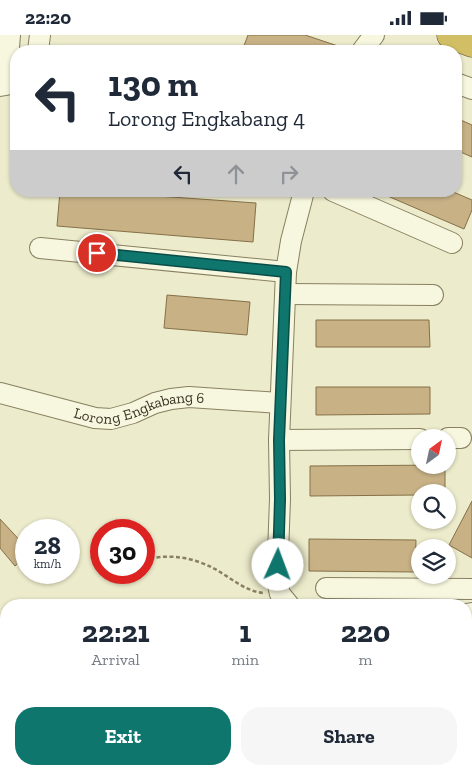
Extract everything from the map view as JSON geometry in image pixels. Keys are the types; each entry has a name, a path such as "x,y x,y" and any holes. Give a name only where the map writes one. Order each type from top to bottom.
{"highway":[{"path":"451,35 472,43"}],"street":[{"path":"8,84 10,35"},
{"path":"284,599 277,581 280,499 280,403 286,272 303,197"},
{"path":"347,197 452,243"},
{"path":"40,248 286,272"},
{"path":"286,294 433,295"},
{"name":"Lorong Engkabang 6","path":"0,393 95,419 111,419 133,413 155,403 189,397 280,403"},
{"path":"279,440 411,439"},
{"path":"326,588 435,597 472,589"}],"path":[{"path":"155,559 168,556 190,559 213,568 255,592 280,599"}],"building":[{"path":"248,35 305,35 335,45 244,45"},
{"path":"462,121 472,125 472,157 462,153"},
{"path":"462,196 472,200 472,210 464,229 390,197"},
{"path":"59,197 171,197 256,203 253,242 57,226"},
{"path":"167,295 250,302 247,335 164,328"},
{"path":"316,320 429,320 430,347 316,347"},
{"path":"316,387 430,387 430,414 316,415"},
{"path":"411,465 411,474 445,474 445,484 411,484 411,495 310,496 310,466"},
{"path":"472,501 472,558 456,549 456,539 452,539"},
{"path":"0,519 15,535 15,566 0,548"},
{"path":"309,539 411,540 411,572 309,571"}],"route":[{"path":"97,253 286,272 280,403 278,565"}]}
